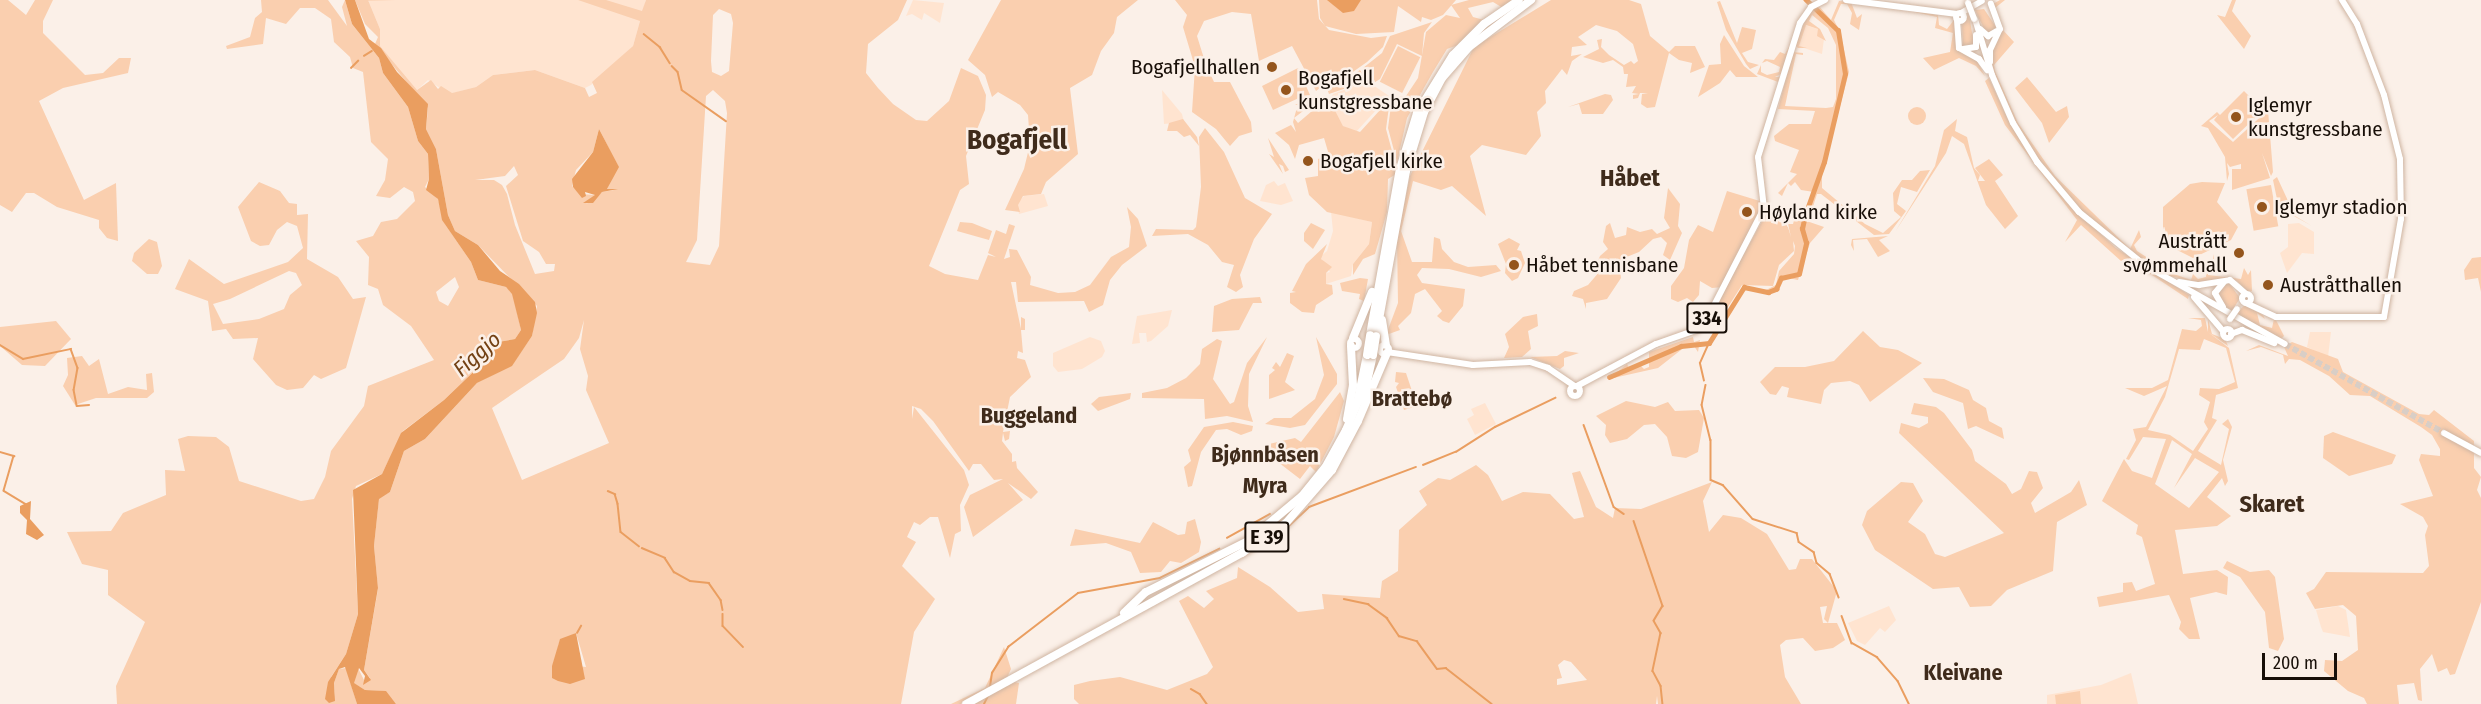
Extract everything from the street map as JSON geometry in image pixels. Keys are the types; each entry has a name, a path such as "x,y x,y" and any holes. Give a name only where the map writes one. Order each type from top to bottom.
{"highway":[{"name":"E 39","path":"1336,451 1351,400 1354,343 1370,298 1417,113 1445,66 1477,30 1519,0"},
{"name":"E 39","path":"1373,335 1403,167 1424,112 1453,63 1484,32 1531,0"},
{"name":"E 39","path":"1353,430 1381,350 1373,335 1386,238"},
{"name":"E 39","path":"966,704 1280,528 1317,491 1353,430 1381,350 1389,255"},
{"name":"E 39","path":"1115,622 1146,592 1230,552 1269,527 1318,477 1336,451 1381,350"}],"main road":[{"name":"334","path":"1354,343 1381,350 1473,365 1526,361 1558,374 1576,389 1656,344 1696,330 1709,315 1764,208 1758,157 1800,23 1812,6 1825,0"},
{"path":"1846,0 1960,17 1988,3"},
{"path":"2231,320 2218,303 2216,289 2230,282 2258,310 2276,317 2384,317 2401,225 2400,159 2384,95 2357,24 2342,0"},
{"path":"1969,1 1997,89"},
{"path":"1975,20 1985,36 1995,33 1996,23 1988,3"},
{"path":"1988,3 2000,29 1990,56 1997,89"},
{"path":"1960,17 1960,44 1969,50 1977,41 1975,20"},
{"path":"1960,17 1959,48 1984,64 2027,147 2064,197 2111,241 2154,271 2231,320 2285,345 2244,330 2227,331"},
{"path":"2154,271 2190,285 2230,280 2245,299"},
{"path":"2174,283 2206,308 2227,331"},
{"path":"2227,331 2237,309 2245,299"},
{"path":"2444,433 2481,453"}],"shaded area":[{"path":"0,0 8,0 26,15 35,0 53,0 43,21 43,33 85,75 103,73 119,58 131,58 128,73 63,88 39,101 84,200 116,183 118,241 107,238 99,228 99,220 57,207 34,193 26,193 12,212 0,205"},
{"path":"261,0 328,0 347,26 342,7 345,0 352,24 379,58 383,73 408,107 418,141 428,154 429,179 425,187 438,199 445,224 471,262 478,280 506,287 513,294 521,330 515,339 498,342 491,355 444,400 403,431 382,474 356,486 352,499 358,614 346,654 331,677 335,699 334,683 339,669 346,668 357,704 117,704 116,686 145,622 108,595 108,570 82,564 67,532 111,531 123,513 166,495 165,470 185,471 178,439 188,436 216,437 229,447 239,481 301,501 314,499 325,477 331,451 364,406 368,386 434,360 411,326 383,305 378,289 368,285 369,257 356,241 373,236 381,222 397,219 415,201 413,192 404,187 390,198 376,196 385,180 388,159 371,142 363,72 353,68 350,57 334,42 331,19 315,8 300,8 286,24 266,18 263,44 227,49 226,46 250,37 255,18 262,12","holes":["455,277 459,287 448,306 439,301 436,292"]},
{"path":"345,0 355,0 369,39 381,48 397,72 428,104 426,129 436,149 448,215 455,231 478,245 500,271 519,284 535,302 537,313 532,336 512,366 477,383 425,439 404,451 390,492 379,499 374,546 378,588 364,670 371,680 363,685 365,676 359,668 354,683 365,690 386,691 396,704 357,704 345,667 339,669 334,683 335,701 329,703 325,699 328,682 346,654 358,614 353,490 382,474 401,433 444,400 491,355 498,342 515,339 521,330 512,294 506,287 478,280 471,262 442,220 438,199 426,190 429,179 428,154 418,141 408,107 383,73 379,58 352,24"},
{"path":"355,0 368,0 380,29 380,46 417,90 431,80 438,89 441,86 452,93 476,87 493,75 535,70 585,88 589,97 597,93 592,82 633,46 640,21 578,0 606,0 642,11 646,0 907,0 898,20 868,44 866,73 878,88 893,104 916,120 927,121 949,101 961,68 978,76 986,95 985,110 966,156 969,184 960,190 929,266 945,274 978,280 988,255 996,257 988,253 996,230 1006,234 1009,224 1015,226 1004,259 1010,257 1009,249 1017,250 1031,277 1030,285 1058,293 1075,292 1090,285 1111,257 1129,247 1131,227 1127,207 1138,219 1147,246 1122,265 1110,280 1103,305 1089,312 1084,301 1018,302 1016,282 1011,282 1021,329 1021,317 1025,319 1025,330 1021,330 1023,353 1018,351 1017,358 1025,360 1031,377 1010,397 1003,432 1010,431 1009,439 1005,441 1003,433 1002,441 1012,454 1012,462 1016,461 1017,468 1038,492 1031,499 1008,483 1023,500 973,537 964,507 970,495 1003,479 994,480 981,464 973,464 969,471 933,421 921,409 912,406 912,419 914,407 964,470 969,485 960,505 961,531 955,534 950,558 938,517 930,517 920,525 914,522 907,537 916,542 902,566 935,599 914,632 901,704 396,704 383,691 365,690 353,683 358,668 365,682 370,678 364,670 378,589 374,546 379,498 390,492 404,451 425,439 477,383 512,365 532,336 537,306 478,245 455,231 448,215 436,149 426,129 428,108 375,44 378,37 365,24","holes":["719,9 731,14 733,23 729,71 721,76 712,72 713,15","713,90 725,101 727,113 719,246 710,265 686,262 697,240 706,96","599,129 618,166 607,189 614,190 602,192 586,204 596,195 580,194 572,186 576,170 593,152","514,166 518,175 506,186 523,241 539,252 546,264 555,264 554,271 535,274 502,185 494,180 475,180 505,176","584,320 580,349 588,376 586,390 609,443 522,480 492,408 564,359 579,338","576,633 586,667 554,663 559,643"]},
{"path":"368,0 646,0 633,46 585,88 535,70 493,75 476,87 449,94 428,80 417,90 411,86 380,46 380,29"},
{"path":"913,0 944,3 940,23 924,13 922,20 912,14 906,16"},
{"path":"1001,0 1138,0 1117,17 1114,33 1101,51 1092,75 1070,88 1078,154 1046,182 1041,194 1023,196 1018,205 1020,212 1005,210 1024,169 1030,144 1028,115 1020,105 998,92 992,97 985,75 968,60"},
{"path":"1175,0 1317,0 1319,19 1329,30 1371,38 1387,36 1383,47 1367,62 1340,81 1325,84 1316,91 1292,46 1259,61 1251,14 1232,12 1204,21 1197,36 1206,65 1214,82 1230,82 1251,122 1252,132 1239,136 1230,146 1216,129 1192,112 1195,67 1183,27 1187,15"},
{"path":"1319,0 1456,0 1443,15 1431,20 1422,17 1421,22 1398,6 1394,32 1356,34 1325,26 1320,18"},
{"path":"1327,0 1361,0 1354,11 1343,13"},
{"path":"1469,0 1516,0 1503,8 1493,2 1468,8 1473,17 1484,20 1461,44 1447,49 1407,118 1397,162 1388,128 1392,98 1406,96 1418,78 1426,32 1446,15 1460,18 1451,5"},
{"path":"1551,0 1629,0 1641,4 1650,36 1669,52 1675,46 1695,46 1705,67 1690,73 1692,63 1679,60 1669,53 1655,107 1647,108 1641,104 1642,94 1648,93 1640,93 1638,98 1633,99 1633,95 1639,94 1632,93 1636,86 1626,87 1628,74 1624,74 1623,67 1613,60 1603,63 1583,57 1599,49 1597,40 1602,39 1601,47 1609,55 1624,65 1631,61 1634,64 1638,61 1633,44 1617,31 1596,25 1578,37 1587,45 1572,47 1571,56 1582,54 1572,61 1567,75 1562,69 1545,91 1546,103 1537,112 1541,136 1526,155 1482,145 1470,156 1486,216 1452,186 1441,190 1413,181 1401,231 1412,262 1432,262 1434,237 1440,239 1442,249 1454,262 1468,267 1496,265 1501,271 1481,277 1449,269 1422,268 1417,275 1422,283 1465,289 1463,306 1449,323 1443,321 1437,316 1442,311 1425,289 1415,294 1411,313 1398,326 1400,330 1386,335 1398,303 1397,239 1410,176 1474,47"},
{"path":"2005,0 1995,8 2003,30 2014,42 1994,65 1995,71 2018,123 2055,176 2130,249 2139,230 2141,237 2134,245 2137,251 2171,273 2191,280 2193,274 2198,279 2206,277 2207,263 2213,261 2213,254 2215,264 2208,264 2208,275 2241,279 2244,268 2248,275 2251,270 2252,291 2248,292 2237,281 2227,278 2202,283 2169,276 2127,250 2074,205 2041,164 2012,116 1996,77 1991,62 1992,50 2000,34 1993,4"},
{"path":"2232,0 2236,0 2232,11 2251,36 2244,49 2217,15 2225,17"},
{"path":"1720,1 1737,43 1742,27 1756,30 1752,49 1742,53 1748,62 1759,65 1750,69 1746,64 1726,30 1717,2"},
{"path":"1839,1 1851,2 1857,18 1862,14 1859,30 1850,24 1852,13 1847,4 1841,4 1834,20 1840,32 1849,72 1822,175 1822,188 1865,224 1883,233 1901,217 1894,211 1893,193 1902,180 1912,180 1920,171 1930,170 1917,192 1901,187 1897,204 1906,211 1889,234 1874,235 1821,194 1817,194 1811,213 1805,217 1814,192 1801,190 1795,182 1791,186 1788,183 1797,174 1790,172 1799,150 1775,141 1774,136 1789,124 1811,124 1815,111 1778,109 1793,52 1803,53 1803,55 1796,54 1785,106 1826,108 1833,107 1836,99 1836,45 1828,28 1812,15 1809,21 1820,29 1826,41 1817,36 1818,29 1806,25 1799,46 1807,48 1798,48 1795,45 1809,11 1818,5 1831,20"},
{"path":"1897,8 1938,15 1939,25 1947,29 1954,20 1956,43 1976,59 1985,76 1976,66 1959,58 1934,70 1923,58 1950,52 1953,33 1935,28 1937,17"},
{"path":"1984,9 1996,27 1987,35 1975,10"},
{"path":"1969,14 1974,45 1963,47 1962,25"},
{"path":"1432,22 1424,33 1422,56 1397,44 1380,79 1372,84 1363,68 1382,53 1390,36"},
{"path":"1805,25 1818,29 1824,39 1822,54 1798,46"},
{"path":"1724,35 1744,66 1758,77 1736,77 1730,70 1720,83 1698,97 1709,65 1721,64 1720,44"},
{"path":"1790,45 1781,74 1775,77 1780,77 1778,82 1757,74 1761,65 1761,72 1767,75 1779,72 1780,67 1767,61 1762,63 1765,59 1774,60 1780,52 1785,54"},
{"path":"1398,46 1420,57 1402,93 1380,82"},
{"name":"Bogafjell kunstgressbane","path":"1298,68 1310,95 1300,105 1295,105 1303,101 1301,97 1273,110 1262,86"},
{"path":"1360,70 1367,81 1329,94 1326,86 1341,83"},
{"path":"2027,77 2056,112 2067,106 2069,117 2049,143 2042,123 2015,88"},
{"path":"1989,78 2010,124 2066,202 2116,248 2189,295 2188,299 2143,269 2125,259 2121,261 2081,225 2065,242 2077,220 2005,125 1985,81"},
{"path":"1367,81 1389,96 1356,132 1343,126 1328,101 1333,94"},
{"path":"1162,90 1182,114 1184,122 1164,124"},
{"path":"2244,91 2263,110 2233,139 2214,120 2218,115 2209,121 2233,142 2268,110 2273,172 2271,176 2262,153 2270,178 2232,190 2232,169 2241,169 2241,164 2230,167 2227,163 2229,174 2227,181 2225,157 2208,128 2201,126 2217,112 2220,115"},
{"path":"1605,94 1611,95 1613,100 1603,114 1582,114 1579,104 1568,107"},
{"path":"1318,97 1329,99 1343,126 1360,132 1390,99 1386,129 1398,173 1388,179 1387,212 1375,254 1363,259 1353,275 1353,264 1369,244 1372,222 1327,212 1309,195 1305,178 1318,176 1318,159 1329,155 1324,138 1299,145 1295,159 1289,145 1275,133 1291,125 1296,132 1294,118 1298,123 1319,105 1314,101 1308,105"},
{"path":"1305,106 1307,108 1294,118 1299,108"},
{"path":"1917,107 1923,110 1926,116 1923,122 1917,125 1911,122 1908,116 1911,110"},
{"path":"1183,119 1197,137 1199,146 1190,135 1184,137 1177,131 1167,131 1169,123"},
{"path":"1957,119 1955,131 1967,137 1974,168 1980,175 1978,181 1985,181 1975,168 1989,159 2003,175 1995,181 2018,216 2005,229 1986,205 1964,144 1952,136 1946,153 1895,232 1935,166 1944,130"},
{"path":"1205,128 1224,152 1245,198 1272,214 1254,239 1240,275 1243,287 1236,292 1227,287 1234,265 1222,262 1208,245 1188,234 1152,236 1156,229 1193,230 1196,227 1201,187 1199,137"},
{"path":"599,129 619,167 607,189 618,189 602,192 593,203 583,203 595,195 585,192 586,196 582,198 573,187 572,179 593,152"},
{"path":"1268,138 1289,170 1285,172 1283,166 1279,164 1283,174 1269,154 1274,157"},
{"path":"2277,177 2295,216 2312,226 2292,215 2287,200 2278,204 2273,180"},
{"path":"1274,181 1278,186 1285,183 1293,201 1281,205 1260,201 1266,185"},
{"path":"259,182 280,191 289,203 297,204 297,215 308,214 307,259 338,277 353,299 366,297 346,368 321,379 314,375 303,388 287,390 276,385 253,359 258,338 233,339 226,329 212,331 208,301 175,289 189,259 224,284 288,262 303,248 297,226 287,222 277,230 269,245 260,246 251,241 238,207","holes":["289,271 296,273 302,285 290,295 284,309 259,319 223,324 213,304 230,299"]},
{"path":"1788,183 1782,196 1778,193"},
{"path":"2225,183 2217,202 2238,227 2231,240 2193,258 2163,243 2163,207 2190,184"},
{"name":"Iglemyr stadion","path":"2271,185 2278,226 2254,231 2246,189"},
{"path":"1668,188 1680,204 1678,226 1682,233 1670,260 1663,255 1667,243 1661,237 1653,239 1639,252 1619,260 1620,267 1615,267 1620,270 1621,278 1607,299 1586,303 1586,309 1583,299 1572,296 1574,291 1588,285 1600,271 1613,270 1606,267 1593,272 1600,256 1608,249 1603,242 1606,226 1610,223 1615,238 1626,235 1627,227 1640,232 1652,229 1657,234 1670,228 1664,218"},
{"path":"1727,191 1763,202 1747,244 1723,287 1712,288 1700,281 1699,295 1693,302 1687,298 1678,302 1671,299 1671,286 1684,268 1689,240 1698,225 1713,232"},
{"path":"1044,194 1048,206 1019,214 1017,203 1024,196"},
{"path":"1331,212 1372,222 1369,244 1353,264 1351,276 1326,284 1326,273 1330,272 1320,257 1327,251 1333,231"},
{"path":"1767,212 1781,214 1779,222 1787,224 1791,237 1788,224 1793,224 1795,217 1824,227 1810,243 1798,280 1783,277 1774,289 1764,291 1776,285 1779,271 1794,254 1795,246 1793,241 1794,251 1779,265 1773,286 1742,285 1726,310 1718,308 1720,319 1712,330 1708,330 1715,307"},
{"path":"960,222 972,223 992,231 989,240 957,231"},
{"path":"1311,223 1325,230 1313,249 1304,241 1304,233"},
{"path":"2299,223 2314,232 2314,254 2302,253 2287,273 2280,253 2288,247 2288,224"},
{"path":"1888,236 1879,240 1890,251 1878,257 1867,239 1853,240 1854,251 1851,245 1852,239"},
{"path":"1509,238 1520,244 1517,250 1521,251 1525,263 1518,278 1512,281 1505,273 1506,264 1498,244"},
{"path":"149,239 157,242 162,266 158,274 147,274 132,261 134,253"},
{"path":"1327,244 1321,259 1332,267 1326,273 1326,284 1332,285 1333,294 1316,305 1314,313 1302,312 1290,303 1290,293 1296,292 1292,291 1306,264"},
{"path":"2481,257 2481,292 2478,278 2465,280 2464,270 2472,258"},
{"path":"1360,278 1368,279 1364,301 1359,299 1360,294 1342,291 1340,283"},
{"path":"2229,283 2240,298 2232,311 2220,303 2217,289"},
{"path":"1260,297 1262,303 1253,303 1239,330 1212,332 1214,306 1232,299"},
{"path":"2245,305 2263,315 2265,319 2257,313 2260,325 2272,328 2274,319 2269,317 2275,318 2284,336 2280,340 2236,313"},
{"path":"1172,310 1168,326 1151,341 1147,342 1146,333 1139,333 1140,343 1132,344 1137,316"},
{"path":"1537,314 1538,326 1528,331 1531,349 1522,357 1504,358 1509,347 1505,334 1523,317"},
{"path":"2188,318 2205,318 2208,332 2229,348 2238,388 2216,395 2212,418 2217,420 2198,451 2221,465 2229,429 2222,424 2228,419 2232,427 2223,460 2228,481 2225,486 2222,478 2207,497 2231,516 2217,526 2175,530 2183,574 2217,570 2228,577 2227,595 2216,592 2190,598 2200,639 2189,639 2179,629 2181,622 2169,595 2099,607 2097,597 2123,592 2123,583 2132,582 2136,591 2155,584 2142,537 2136,534 2138,525 2102,501 2124,459 2132,471 2152,478 2166,439 2143,437 2129,460 2126,459 2136,440 2133,429 2146,427 2167,386 2144,396 2125,388 2152,388 2168,380 2182,329 2196,331 2202,326 2201,320","holes":["2204,339 2226,348 2235,382 2219,389 2200,388 2199,395 2210,402 2204,422 2208,429 2193,451 2170,435 2148,430 2165,397 2179,349 2200,350","2172,440 2192,454 2174,488 2195,458 2219,472 2189,508 2155,484"]},
{"path":"2208,319 2212,334 2225,339 2228,346 2208,332"},
{"path":"56,321 71,339 45,366 22,365 0,346 0,327"},
{"path":"1863,331 1880,347 1898,350 1922,363 1870,402 1859,385 1850,381 1831,383 1824,390 1821,404 1787,397 1789,388 1782,386 1776,395 1770,394 1760,382 1775,367 1805,367 1834,361"},
{"path":"2310,332 2331,332 2328,357 2307,347"},
{"path":"1090,337 1101,341 1105,351 1102,357 1082,369 1058,372 1053,366 1053,353"},
{"path":"1267,337 1249,374 1248,406 1253,422 1227,416 1205,419 1204,399 1142,398 1142,393 1167,388 1186,378 1200,364 1202,349 1217,339 1222,341 1213,379 1230,404 1234,402 1247,363"},
{"path":"1316,337 1337,374 1337,384 1305,425 1290,428 1265,424 1274,418 1291,418 1315,399 1324,375"},
{"path":"1693,337 1694,342 1700,340 1698,352 1694,346 1686,346 1658,368 1609,379 1627,364 1629,368 1639,364 1644,369 1649,367 1649,352"},
{"path":"2292,342 2338,359 2343,372 2419,414 2429,415 2434,410 2474,441 2474,468 2481,477 2477,490 2481,498 2481,602 2455,674 2450,675 2447,668 2438,672 2432,654 2420,669 2422,701 2418,700 2414,683 2397,685 2399,704 2367,704 2364,698 2348,691 2324,671 2325,660 2342,661 2358,650 2356,616 2343,605 2315,609 2306,593 2314,589 2326,572 2423,573 2429,566 2425,535 2428,526 2423,517 2400,504 2433,496 2419,460 2421,454 2440,456 2440,449 2432,435 2421,427 2370,396 2350,395 2329,376 2300,360 2289,359 2285,364 2283,355 2261,347 2246,351 2259,345 2288,356 2284,347"},
{"path":"1565,351 1579,353 1564,358 1564,366 1560,369 1530,357 1557,356"},
{"path":"1287,353 1294,356 1285,382 1295,390 1269,399 1269,375 1275,370 1272,368 1276,362 1280,367"},
{"path":"82,356 89,366 99,359 108,394 128,387 147,390 146,374 152,373 154,392 147,398 96,398 75,405 63,386 68,375 67,358"},
{"path":"1396,372 1406,373 1417,406 1404,410 1396,387 1399,383 1395,382"},
{"path":"1923,378 1944,379 1969,390 1973,400 1986,408 1989,421 2002,428 2004,439 1976,426 1968,429 1963,403 1933,392"},
{"path":"1340,392 1344,401 1334,437 1316,472 1310,466 1300,479 1274,459 1269,444 1295,438 1301,442"},
{"path":"1131,393 1130,399 1098,411 1091,404 1099,397"},
{"path":"1626,401 1655,407 1668,402 1675,411 1699,410 1704,418 1698,452 1686,458 1672,456 1667,437 1655,424 1644,425 1627,439 1610,443 1605,435 1606,425 1596,416"},
{"path":"1485,403 1496,424 1475,435 1467,419 1474,415 1471,409"},
{"path":"1914,403 1936,407 1944,413 1972,450 1975,461 2006,484 2012,494 2021,489 2029,471 2037,472 2043,488 2031,503 2035,513 2071,492 2079,480 2087,505 2057,522 2053,571 2007,590 1991,606 1970,607 1959,587 1933,589 1875,550 1862,525 1867,511 1901,482 1913,483 1923,501 1908,522 1925,534 1935,554 1945,557 2004,533 1899,433 1901,423 1919,428 1928,423 1928,417 1911,414"},
{"path":"1233,422 1253,426 1252,431 1241,435 1227,429 1216,430 1201,452 1192,486 1188,487 1184,467 1191,461 1188,450 1204,427"},
{"path":"2333,432 2396,455 2392,464 2349,476 2323,458 2324,436"},
{"path":"1476,465 1488,475 1502,501 1523,492 1550,494 1574,519 1584,517 1572,473 1580,471 1596,507 1613,518 1615,508 1641,509 1712,482 1703,501 1709,532 1723,515 1741,518 1767,534 1789,570 1796,569 1800,559 1812,559 1837,591 1828,623 1837,623 1845,640 1833,648 1815,651 1803,638 1786,640 1780,645 1785,677 1801,704 1658,704 1657,696 1656,704 1079,704 1074,699 1074,685 1090,681 1120,677 1167,690 1207,674 1213,667 1179,601 1188,596 1204,608 1214,599 1206,591 1237,578 1238,567 1270,587 1298,612 1324,609 1322,594 1380,598 1382,581 1398,571 1399,530 1427,505 1419,491 1438,478 1450,480","holes":["1827,606 1824,619 1828,623 1823,623 1820,607","1564,660 1571,662 1587,680 1557,685 1557,679 1562,678 1558,665"]},
{"path":"31,501 30,519 44,535 37,540 26,534 27,520 20,513 20,506"},
{"path":"1195,519 1201,542 1199,552 1181,563 1170,561 1161,572 1140,573 1131,552 1106,543 1070,546 1075,529 1140,543 1153,522 1178,535 1185,534 1187,522"},
{"path":"2227,561 2250,572 2269,570 2275,577 2284,639 2278,651 2269,648 2265,612 2240,577 2223,568"},
{"path":"1889,606 1896,620 1885,632 1880,628 1865,645 1857,641 1848,623"},
{"path":"2338,606 2346,610 2350,637 2323,632 2321,627 2316,610"},
{"path":"576,633 585,679 570,684 552,678 552,666 560,639"},
{"path":"1004,647 1011,669 1007,678 962,704 951,704 985,688"},
{"path":"2131,673 2138,704 2047,704 2047,695 2101,685"},
{"path":"1014,682 1019,683 1016,704 974,704"},
{"path":"2080,691 2081,704 2056,704 2055,695"}],"waterway":[{"path":"1609,377 1681,346 1709,343 1744,287 1768,292 1776,289 1781,278 1799,274 1806,243 1802,229 1805,215 1824,162 1845,74 1838,31 1806,0"},
{"path":"644,34 660,47 670,63"},
{"path":"364,56 372,51"},
{"path":"351,68 358,61"},
{"path":"672,66 678,72 682,90 726,121"},
{"path":"981,136 992,142"},
{"path":"1704,381 1700,363 1709,343"},
{"path":"0,345 23,359 71,349 78,368 74,390 77,406 89,405"},
{"path":"1706,385 1702,405 1711,440 1711,480 1723,485 1753,519 1797,533 1799,542 1814,552 1817,563 1830,574 1839,597"},
{"path":"1423,465 1456,452 1495,427 1555,398"},
{"path":"1584,425 1614,507 1624,514"},
{"path":"0,452 14,456 4,491 26,504"},
{"path":"1290,525 1309,507 1416,467"},
{"path":"608,491 615,494 621,532 639,546"},
{"path":"1227,538 1270,514"},
{"path":"1634,521 1663,606 1654,621 1661,633 1653,671 1661,686 1663,704"},
{"path":"642,548 665,558 674,572 690,581 709,583 721,600 723,610"},
{"path":"990,687 992,673 1008,647 1078,593 1160,578 1219,549"},
{"path":"1344,599 1368,604 1387,618 1399,636 1417,641 1437,669 1446,668 1492,704"},
{"path":"723,614 723,626 743,647"},
{"path":"1842,616 1852,643 1877,657 1898,681 1909,704"},
{"path":"577,633 581,626"},
{"path":"1191,689 1200,694 1207,704"},
{"path":"984,704 988,696"}],"tunnel":[{"path":"2285,344 2444,433"}],"place":[{"name":"Bogafjellhallen","path":"1272,67"},
{"name":"Bogafjell kunstgressbane","path":"1286,90"},
{"name":"Iglemyr kunstgressbane","path":"2236,117"},
{"name":"Bogafjell kirke","path":"1308,161"},
{"name":"Iglemyr stadion","path":"2262,207"},
{"name":"Høyland kirke","path":"1747,212"},
{"name":"Austrått svømmehall","path":"2239,253"},
{"name":"Håbet tennisbane","path":"1514,265"},
{"name":"Austråtthallen","path":"2268,285"}],"district":[{"name":"Bogafjell","path":"1017,141"},
{"name":"Håbet","path":"1630,179"},
{"name":"Brattebø","path":"1412,399"},
{"name":"Buggeland","path":"1029,416"},
{"name":"Bjønnbåsen","path":"1265,455"},
{"name":"Myra","path":"1265,486"},
{"name":"Skaret","path":"2272,505"},
{"name":"Kleivane","path":"1963,673"}],"water label":[{"name":"Figgjo","path":"477,354"}]}
